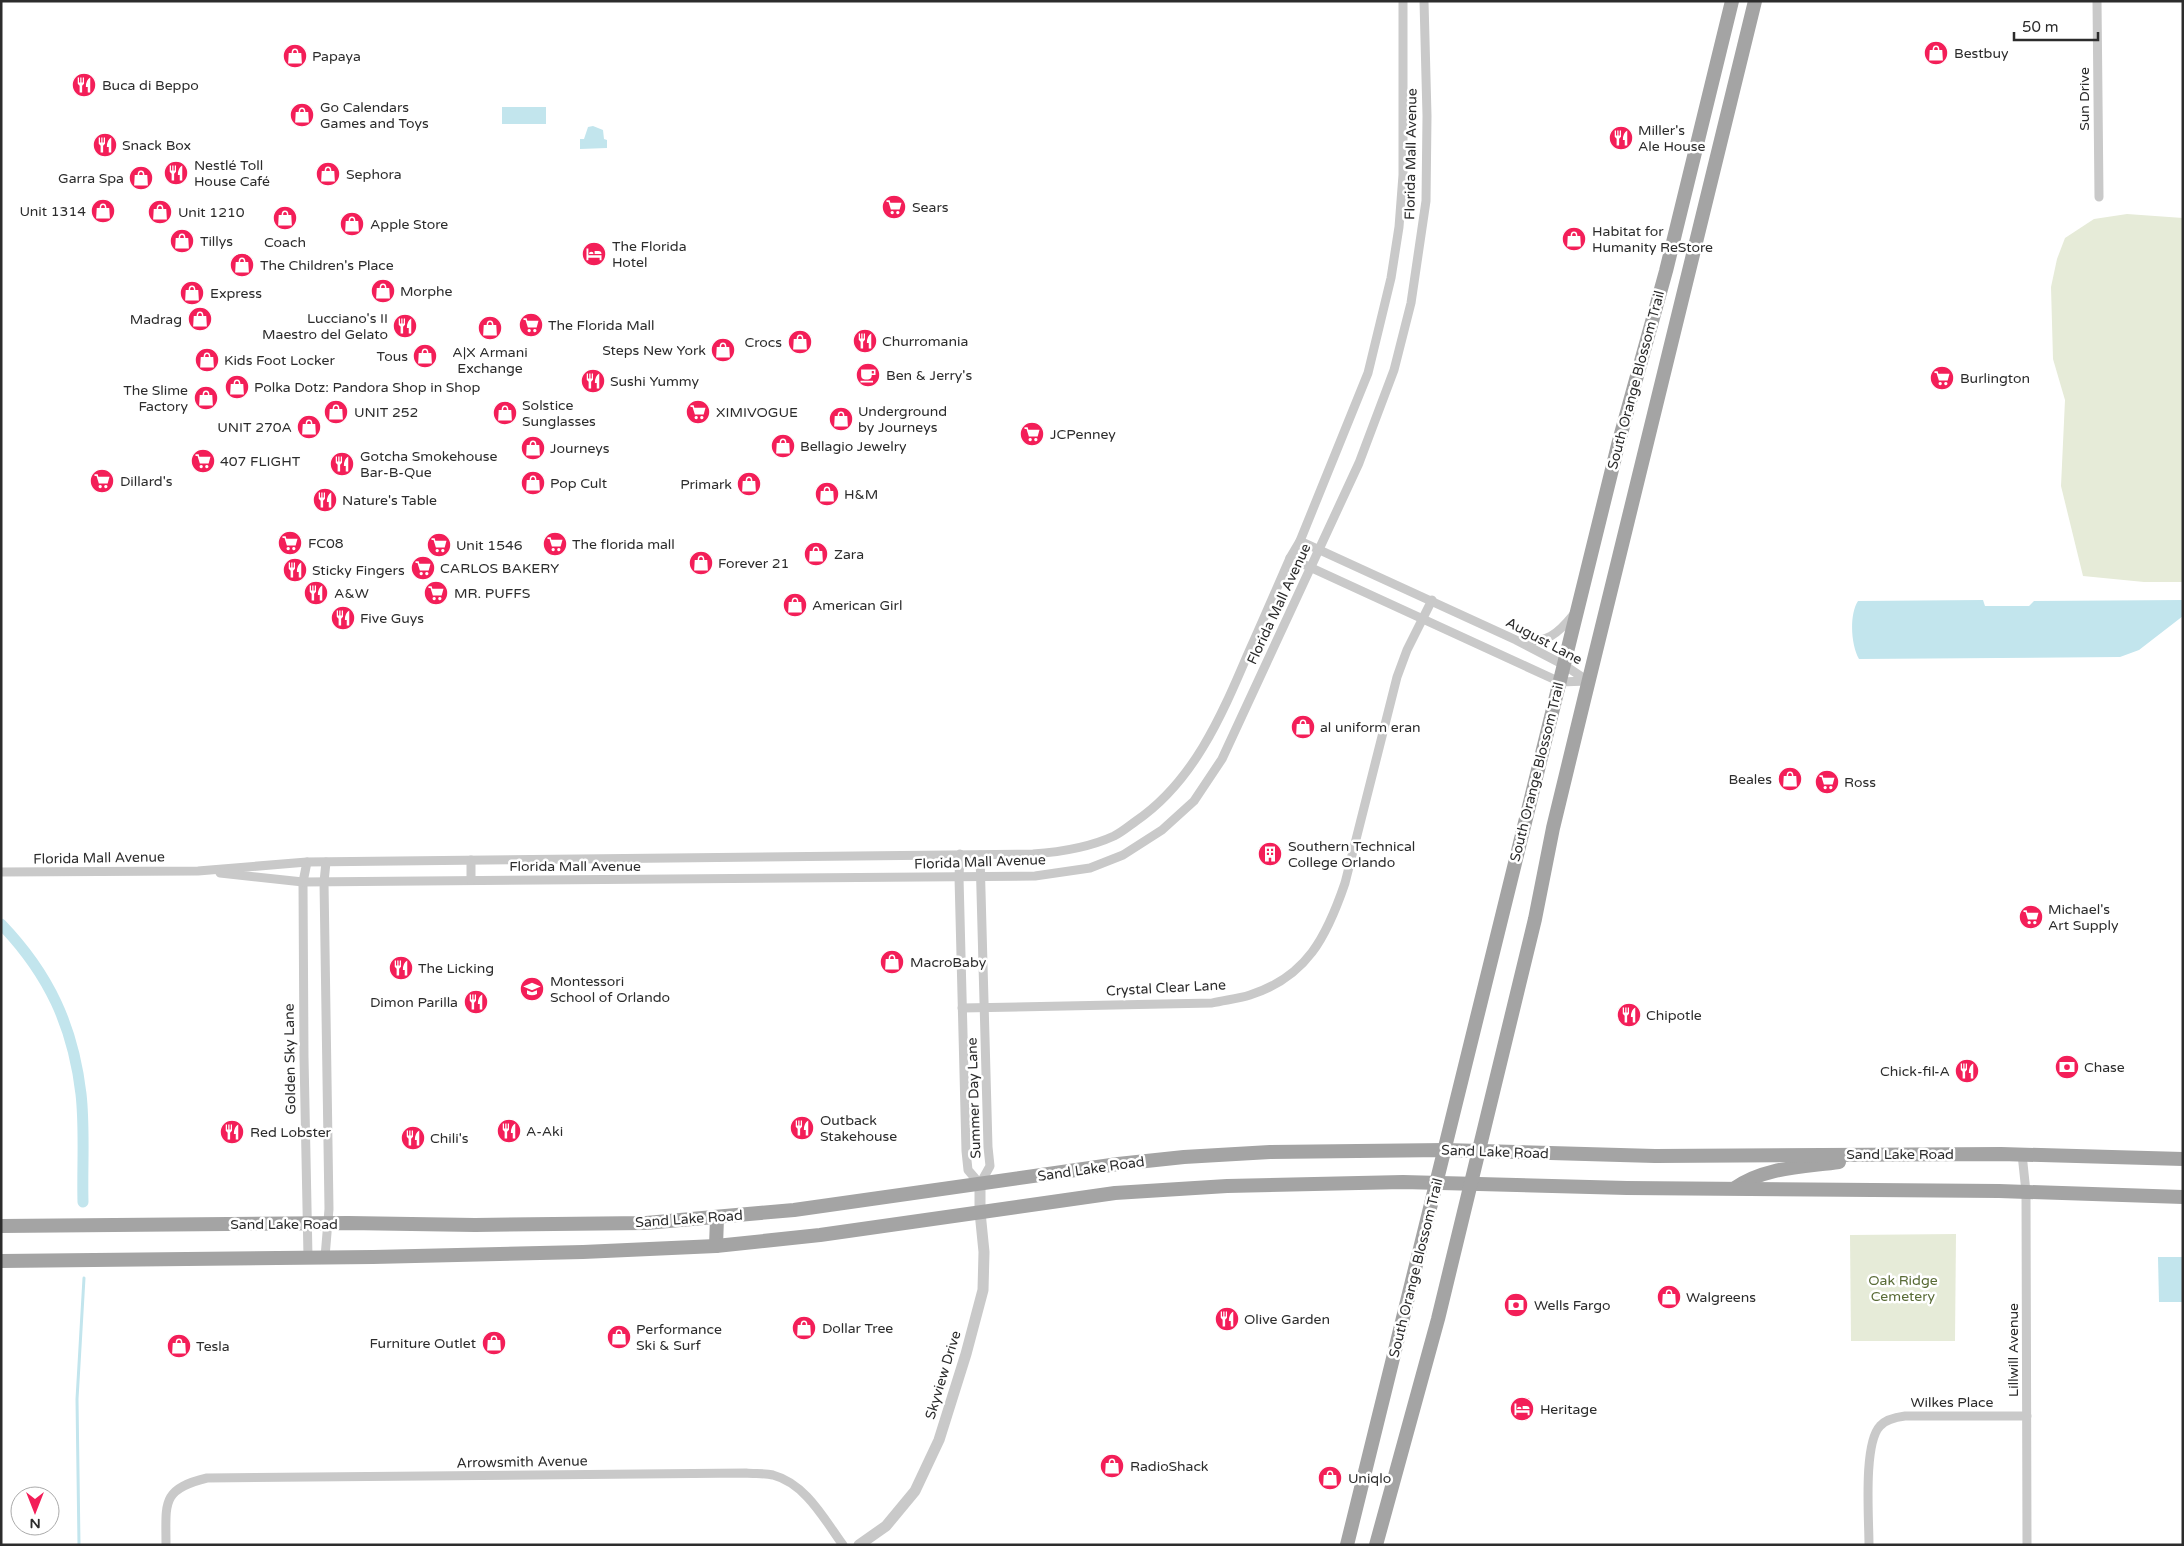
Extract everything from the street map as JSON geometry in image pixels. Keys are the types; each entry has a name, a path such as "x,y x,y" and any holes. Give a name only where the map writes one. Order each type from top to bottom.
{"main road":[{"name":"South Orange Blossom Trail","path":"1347,1545 1445,1150 1462,1071 1619,441 1662,284 1732,1"},
{"name":"South Orange Blossom Trail","path":"1376,1545 1431,1345 1479,1151 1535,919 1588,682 1755,1"},
{"name":"Sand Lake Road","path":"1,1226 328,1223 590,1224 717,1218 794,1210 1118,1164 1184,1157 1270,1152 1445,1150 1702,1156 2022,1154 2183,1159"},
{"path":"1735,1188 1748,1178 1767,1172 1896,1154"},
{"name":"Sand Lake Road","path":"1,1261 583,1252 716,1246 799,1238 1115,1193 1173,1188 1436,1182 1626,1188 2026,1192 2183,1197"},
{"path":"716,1246 717,1218"},
{"path":"1,1234 18,1226"}],"street":[{"name":"Florida Mall Avenue","path":"1,872 198,871 307,862 1051,853 1085,847 1116,835 1153,809 1182,780 1205,746 1230,697 1290,558 1300,541 1368,373 1391,278 1403,175 1403,1"},
{"name":"Florida Mall Avenue","path":"198,871 303,882 1035,876 1090,868 1123,855 1162,830 1194,801 1222,759 1359,463 1394,370 1411,303 1424,225 1427,180 1424,1"},
{"name":"Sun Drive","path":"2097,1 2098,198"},
{"name":"August Lane","path":"1300,541 1516,640 1564,665 1588,682"},
{"name":"August Lane","path":"1290,558 1421,620 1560,682 1588,682"},
{"name":"Crystal Clear Lane","path":"962,1008 1212,1003 1249,996 1272,986 1294,972 1319,946 1334,917 1345,883 1397,677 1421,620 1432,600"},
{"path":"1516,640 1534,642 1550,638 1565,625 1577,610"},
{"name":"Summer Day Lane","path":"960,854 962,1008 968,1170 980,1184 990,1166 980,854"},
{"path":"471,860 471,880"},
{"name":"Golden Sky Lane","path":"307,862 303,882 308,1257"},
{"path":"325,1257 328,1223 324,882 326,862"},
{"name":"Lillwill Avenue","path":"2022,1154 2026,1192 2027,1545"},
{"name":"Skyview Drive","path":"859,1545 886,1526 915,1491 939,1440 966,1354 982,1290 984,1252 980,1212 980,1184"},
{"name":"Wilkes Place","path":"1869,1545 1869,1459 1873,1440 1880,1426 1892,1419 1905,1416 2027,1416"},
{"name":"Arrowsmith Avenue","path":"166,1545 166,1506 174,1491 187,1482 207,1478 746,1473 771,1475 788,1481 806,1495 843,1545"}],"green space":[{"path":"2127,214 2183,218 2183,582 2144,582 2083,576 2061,486 2065,400 2053,359 2051,287 2057,259 2065,238 2094,219"},
{"name":"Oak Ridge Cemetery","path":"1956,1234 1955,1341 1851,1341 1850,1235"}],"water":[{"path":"502,107 546,107 546,124 502,124"},
{"path":"593,126 603,130 604,139 607,140 607,148 580,149 580,139 584,139 588,127"},
{"path":"1983,600 1985,606 2029,606 2034,601 2183,600 2183,616 2139,650 2120,657 1859,659 1856,653 1852,622 1858,601"},
{"path":"2158,1257 2183,1257 2183,1302 2159,1302"}],"waterway":[{"path":"1,924 33,962 45,982 56,1002 72,1046 82,1107 83,1202"},
{"path":"79,1545 77,1399 84,1278"}],"place":[{"name":"Bestbuy","path":"1936,53"},
{"name":"Papaya","path":"295,56"},
{"name":"Buca di Beppo","path":"84,85"},
{"name":"Go Calendars Games and Toys","path":"302,115"},
{"name":"Miller's Ale House","path":"1621,138"},
{"name":"Snack Box","path":"105,145"},
{"name":"Nestlé Toll House Café","path":"176,173"},
{"name":"Sephora","path":"328,174"},
{"name":"Garra Spa","path":"141,178"},
{"name":"Sears","path":"894,207"},
{"name":"Unit 1314","path":"103,211"},
{"name":"Unit 1210","path":"160,212"},
{"name":"Coach","path":"285,218"},
{"name":"Apple Store","path":"352,224"},
{"name":"Habitat for Humanity ReStore","path":"1574,239"},
{"name":"Tillys","path":"182,241"},
{"name":"The Florida Hotel","path":"594,254"},
{"name":"The Children's Place","path":"242,265"},
{"name":"Morphe","path":"383,291"},
{"name":"Express","path":"192,293"},
{"name":"Madrag","path":"200,319"},
{"name":"The Florida Mall","path":"531,325"},
{"name":"Lucciano's II Maestro del Gelato","path":"405,326"},
{"name":"A|X Armani Exchange","path":"490,328"},
{"name":"Churromania","path":"865,341"},
{"name":"Crocs","path":"800,342"},
{"name":"Steps New York","path":"723,350"},
{"name":"Tous","path":"425,356"},
{"name":"Kids Foot Locker","path":"207,360"},
{"name":"Ben & Jerry's","path":"868,375"},
{"name":"Burlington","path":"1942,378"},
{"name":"Sushi Yummy","path":"593,381"},
{"name":"Polka Dotz: Pandora Shop in Shop","path":"237,387"},
{"name":"The Slime Factory","path":"206,398"},
{"name":"UNIT 252","path":"336,412"},
{"name":"XIMIVOGUE","path":"698,412"},
{"name":"Solstice Sunglasses","path":"505,413"},
{"name":"Underground by Journeys","path":"841,419"},
{"name":"UNIT 270A","path":"309,427"},
{"name":"JCPenney","path":"1032,434"},
{"name":"Bellagio Jewelry","path":"783,446"},
{"name":"Journeys","path":"533,448"},
{"name":"407 FLIGHT","path":"203,461"},
{"name":"Gotcha Smokehouse Bar-B-Que","path":"342,464"},
{"name":"Dillard's","path":"102,481"},
{"name":"Pop Cult","path":"533,483"},
{"name":"Primark","path":"749,484"},
{"name":"H&M","path":"827,494"},
{"name":"Nature's Table","path":"325,500"},
{"name":"FC08","path":"290,543"},
{"name":"The florida mall","path":"555,544"},
{"name":"Unit 1546","path":"439,545"},
{"name":"Zara","path":"816,554"},
{"name":"Forever 21","path":"701,563"},
{"name":"CARLOS BAKERY","path":"423,568"},
{"name":"Sticky Fingers","path":"295,570"},
{"name":"A&W","path":"316,593"},
{"name":"MR. PUFFS","path":"436,593"},
{"name":"American Girl","path":"795,605"},
{"name":"Five Guys","path":"343,618"},
{"name":"al uniform eran","path":"1303,727"},
{"name":"Beales","path":"1790,779"},
{"name":"Ross","path":"1827,782"},
{"name":"Southern Technical College Orlando","path":"1270,854"},
{"name":"Michael's Art Supply","path":"2031,917"},
{"name":"MacroBaby","path":"892,962"},
{"name":"The Licking","path":"401,968"},
{"name":"Montessori School of Orlando","path":"532,989"},
{"name":"Dimon Parilla","path":"476,1002"},
{"name":"Chipotle","path":"1629,1015"},
{"name":"Chase","path":"2067,1067"},
{"name":"Chick-fil-A","path":"1967,1071"},
{"name":"Outback Stakehouse","path":"802,1128"},
{"name":"A-Aki","path":"509,1131"},
{"name":"Red Lobster","path":"232,1132"},
{"name":"Chili's","path":"413,1138"},
{"name":"Walgreens","path":"1669,1297"},
{"name":"Wells Fargo","path":"1516,1305"},
{"name":"Olive Garden","path":"1227,1319"},
{"name":"Dollar Tree","path":"804,1328"},
{"name":"Performance Ski & Surf","path":"619,1337"},
{"name":"Furniture Outlet","path":"494,1343"},
{"name":"Tesla","path":"179,1346"},
{"name":"Heritage","path":"1522,1409"},
{"name":"RadioShack","path":"1112,1466"},
{"name":"Uniqlo","path":"1330,1478"}]}
